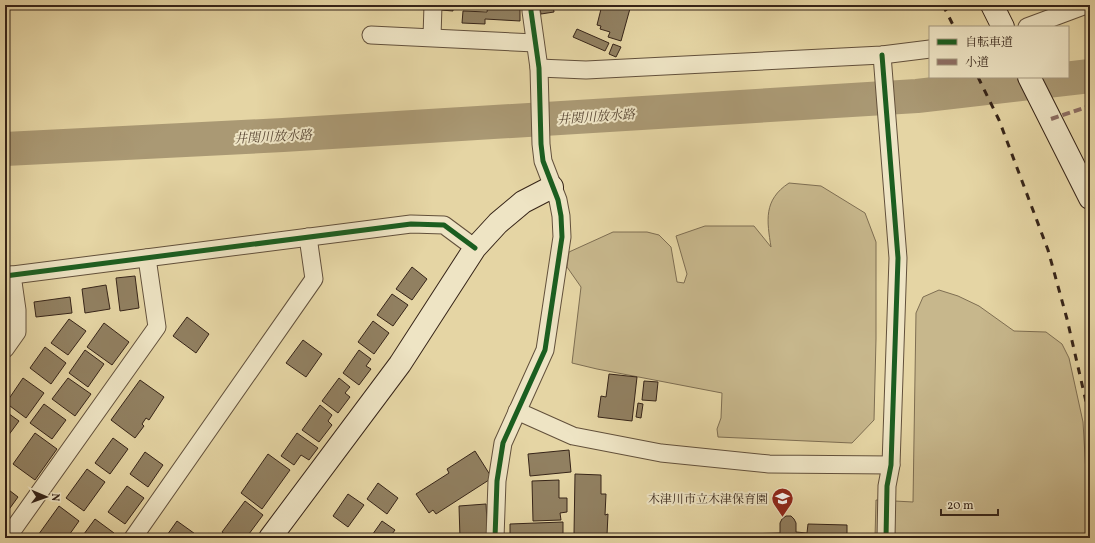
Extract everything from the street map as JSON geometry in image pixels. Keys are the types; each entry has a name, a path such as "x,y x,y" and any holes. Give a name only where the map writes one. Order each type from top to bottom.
{"street":[{"path":"432,38 433,5"},
{"path":"495,538 497,481 503,443 545,350 562,237 561,216 558,200 542,161 538,86 539,68 531,5"},
{"path":"992,5 1002,26"},
{"path":"1030,26 1086,5"},
{"path":"371,35 535,43"},
{"path":"539,68 586,70 882,58 929,49"},
{"path":"882,58 898,258 891,465 887,486 886,538"},
{"path":"1030,78 1090,198"},
{"path":"270,538 400,364 475,248 498,223 523,202 552,187"},
{"path":"5,349 17,332 17,310 9,276 411,224 444,225 475,248"},
{"path":"133,538 314,279 308,237"},
{"path":"7,538 157,327 147,258"},
{"path":"517,411 573,436 661,453 769,464 891,465"}],"shaded area":[{"path":"789,183 821,186 865,213 876,242 874,420 852,443 718,437 717,429 721,418 722,393 572,363 581,287 567,267 569,252 613,232 647,232 659,235 671,247 677,282 684,283 687,274 676,236 705,226 754,226 771,247 768,220 771,204 781,190"},
{"path":"939,290 958,296 979,306 1014,331 1046,332 1062,344 1069,358 1083,422 1088,507 1085,538 875,538 876,500 913,502 916,313 923,297"}],"building":[{"path":"390,5 424,5 424,8 390,7"},
{"path":"441,5 453,5 453,11 441,10"},
{"path":"488,5 520,5 520,21 485,19 485,24 462,23 463,11 487,12"},
{"path":"539,5 553,5 554,12 541,14"},
{"path":"602,5 631,5 621,41 608,37 610,32 600,29 601,26 597,25"},
{"path":"577,29 609,43 605,51 573,37"},
{"path":"613,44 621,47 616,57 609,54"},
{"path":"412,267 427,279 412,300 396,289"},
{"path":"135,276 139,308 120,311 116,278"},
{"path":"106,285 110,309 85,313 82,289"},
{"path":"392,294 408,305 393,326 377,315"},
{"path":"70,297 72,313 36,317 34,302"},
{"path":"187,317 209,334 196,353 173,336"},
{"path":"69,319 86,331 68,355 51,343"},
{"path":"373,321 389,333 374,354 358,342"},
{"path":"104,323 129,342 112,365 87,347"},
{"path":"303,340 322,354 306,377 286,363"},
{"path":"45,347 66,363 51,384 30,368"},
{"path":"85,350 104,364 88,387 69,373"},
{"path":"359,350 371,359 366,366 371,369 359,385 343,373"},
{"path":"609,374 637,377 632,421 598,417 601,396 606,397"},
{"path":"23,378 44,393 26,418 6,403"},
{"path":"68,378 91,394 75,416 52,399"},
{"path":"339,378 350,387 345,393 350,397 338,413 322,401"},
{"path":"140,380 164,397 149,420 146,418 142,424 144,426 135,438 111,420"},
{"path":"644,381 658,382 656,401 642,400"},
{"path":"638,403 643,404 641,418 636,417"},
{"path":"44,404 66,420 52,439 30,423"},
{"path":"320,405 332,415 328,421 332,425 319,442 302,430"},
{"path":"5,411 19,421 5,440"},
{"path":"35,433 57,449 35,480 13,464"},
{"path":"297,433 318,448 309,460 301,455 294,465 281,456"},
{"path":"113,438 128,449 110,474 95,463"},
{"path":"569,450 571,472 530,476 528,454"},
{"path":"475,451 492,478 436,514 433,510 429,513 416,494 449,473 447,469"},
{"path":"145,452 163,465 148,487 130,474"},
{"path":"268,454 290,470 262,509 241,493"},
{"path":"87,469 105,482 84,511 66,498"},
{"path":"575,474 601,475 601,494 606,494 605,515 608,514 607,535 574,534"},
{"path":"559,480 559,498 567,498 567,512 560,513 561,520 533,521 532,481"},
{"path":"378,483 398,498 387,514 367,499"},
{"path":"127,486 144,498 125,524 108,512"},
{"path":"5,487 18,497 5,515"},
{"path":"348,494 364,505 348,527 333,516"},
{"path":"245,501 263,515 246,538 230,538 222,532"},
{"path":"486,504 488,538 460,538 459,506"},
{"path":"59,506 79,521 67,538 36,538"},
{"path":"786,516 791,516 794,519 796,523 796,532 807,533 808,524 847,525 847,538 745,538 745,534 780,533 780,523"},
{"path":"95,519 114,533 111,538 81,538"},
{"path":"177,521 198,536 196,538 165,538"},
{"path":"382,521 395,530 389,538 370,538"},
{"path":"563,522 563,538 510,538 510,524"}],"waterway":[{"name":"井関川放水路","path":"5,149 283,135 917,96 1090,76"}],"railway":[{"path":"943,5 954,26"},
{"path":"978,78 999,120 1048,250 1067,319 1090,419"}],"marked path":[{"path":"1051,119 1090,106"}],"cycle path":[{"path":"495,538 497,481 503,443 545,350 562,237 561,216 558,200 543,161 541,144 539,68 531,5"},
{"path":"882,55 898,258 891,465 887,486 886,538"},
{"path":"5,276 411,224 444,225 475,248"}],"place":[{"name":"木津川市立木津保育園","path":"783,518"}]}
